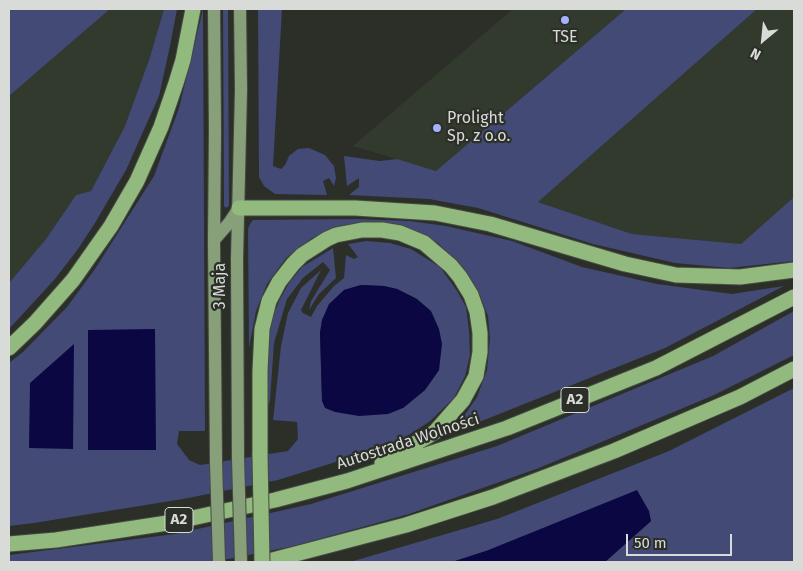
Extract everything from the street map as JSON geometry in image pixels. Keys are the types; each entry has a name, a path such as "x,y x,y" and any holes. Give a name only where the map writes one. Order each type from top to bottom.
{"highway":[{"path":"9,348 35,324 92,256 128,196 161,127 176,83 193,9"},
{"path":"239,208 355,208 435,213 490,224 625,264 676,275 740,277 794,270"},
{"path":"348,481 435,432 464,400 476,376 479,364 480,332 478,312 471,295 460,277 437,252 424,243 400,233 382,230 362,230 336,235 312,248 293,264 279,282 269,301 262,329 260,455 264,562 406,525 493,497 614,451 740,397 794,369"},
{"name":"Autostrada Wolności","path":"9,544 56,540 174,522 275,500 348,481 507,428 647,372 794,298"}],"main road":[{"name":"3 Maja","path":"214,9 216,462 219,562"},
{"name":"3 Maja","path":"240,9 241,90 237,259 238,458 241,562"},
{"path":"214,240 239,208"}],"shaded area":[{"path":"9,9 110,9 9,96"},
{"path":"110,9 164,9 150,57 125,126 91,191 76,195 46,239 9,283 9,96"},
{"path":"164,9 177,9 159,96 126,170 78,249 55,279 9,329 9,283 46,239 76,195 91,191 125,126 150,57"},
{"path":"203,9 205,431 179,431 177,444 189,460 200,465 288,451 298,439 297,422 273,420 281,346 288,313 301,288 321,270 301,310 311,317 317,306 334,286 344,278 346,255 354,259 358,257 348,244 366,241 390,243 411,249 440,267 466,307 470,355 465,376 454,398 429,422 399,441 371,451 278,480 183,499 9,526 9,363 23,352 67,307 95,269 154,176 179,108","holes":["361,285 384,286 397,289 417,299 439,370 425,390 403,408 322,401 320,333 322,320 344,290"]},
{"path":"223,9 228,9 229,206 226,208 224,206"},
{"path":"258,9 282,9 273,166 281,169 289,156 298,149 309,148 325,155 334,166 336,178 334,186 329,178 323,181 327,195 275,194 264,186 259,177"},
{"path":"513,9 626,9 436,171 353,146"},
{"path":"626,9 757,9 538,202 632,234 741,244 794,197 794,261 729,268 675,263 593,244 478,208 429,199 349,195 359,187 359,178 347,186 344,156 380,161 397,159 436,171"},
{"path":"757,9 794,9 794,197 741,244 632,234 538,202"},
{"path":"357,219 409,221 446,226 512,241 582,267 657,284 732,294 784,286 665,348 449,434 477,397 487,370 490,338 488,316 479,293 462,268 438,243 411,230 386,224 362,222 337,228 312,238 286,258 267,284 256,311 249,348 248,229 253,220"},
{"path":"333,248 336,278 319,294 309,310 311,301 330,270 323,262 303,278 287,299 274,343 270,400 267,410 268,341 273,316 289,283 302,267"},
{"path":"361,285 384,286 397,289 417,299 431,311 439,329 442,344 439,370 425,390 403,408 388,414 359,416 335,412 325,408 322,401 320,333 322,320 329,304 344,290"},
{"path":"794,311 794,355 712,396 539,468 409,514 294,546 213,562 9,562 9,555 175,534 311,504 497,446 713,356"},
{"path":"155,329 156,450 88,450 88,330"},
{"path":"74,344 73,449 29,448 30,383"},
{"path":"794,388 794,562 605,562 651,521 486,551 452,562 350,562 497,519 669,451"},
{"path":"637,490 649,511 651,521 605,562 452,562 486,551"}],"place":[{"name":"TSE","path":"565,20"},
{"name":"Prolight Sp. z o.o.","path":"437,128"}]}
